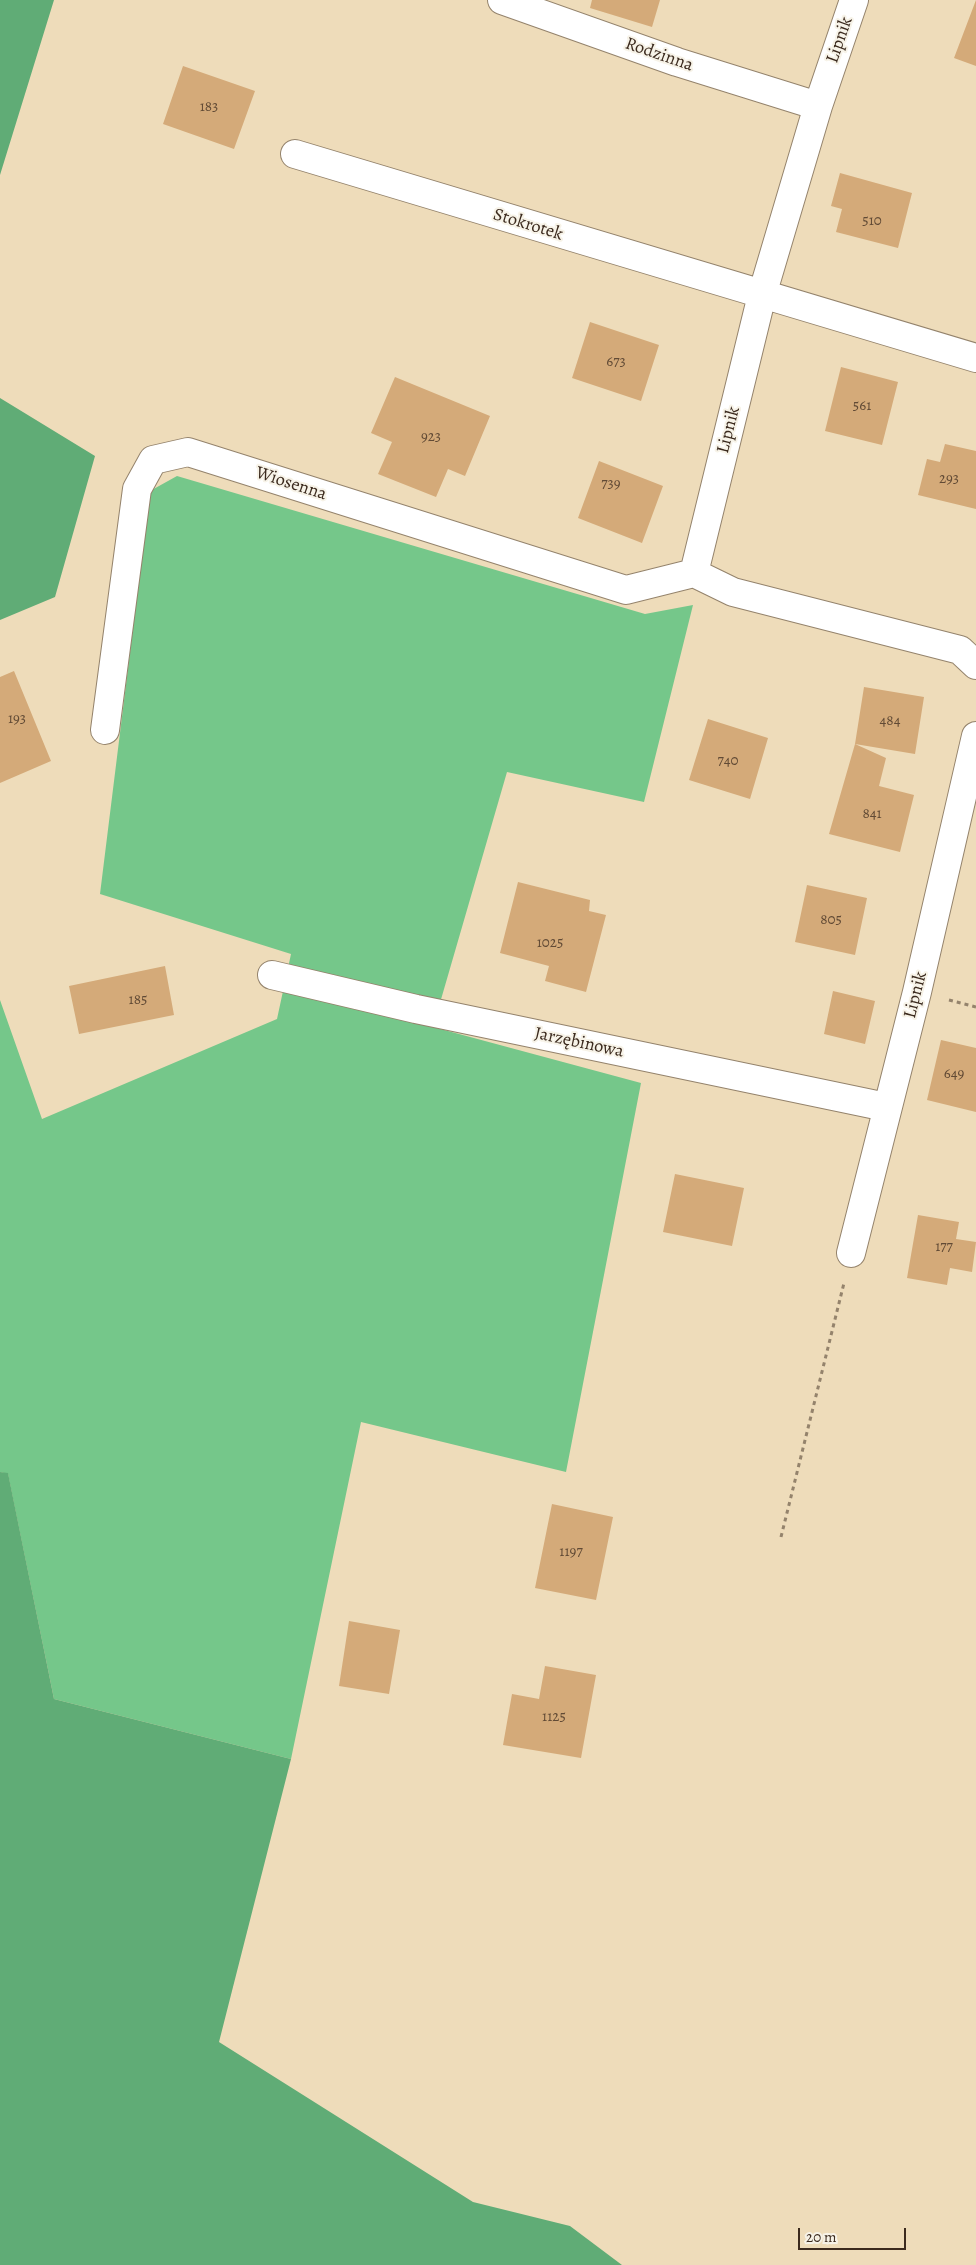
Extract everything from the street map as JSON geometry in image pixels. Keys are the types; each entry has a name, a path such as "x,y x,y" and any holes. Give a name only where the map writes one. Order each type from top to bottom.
{"street":[{"name":"Rodzinna","path":"502,0 537,6 677,62 818,106"},
{"name":"Lipnik","path":"694,573 762,295 818,106 854,0"},
{"name":"Stokrotek","path":"294,154 976,358"},
{"name":"Wiosenna","path":"105,730 137,490 153,460 188,452 626,590 694,573"},
{"path":"694,573 733,592 960,650 976,665"},
{"name":"Lipnik","path":"851,1253 886,1108 917,992 976,736"},
{"name":"Jarzębinowa","path":"272,974 416,1009 886,1108"}],"path":[{"path":"781,1537 851,1253"}],"green space":[{"path":"0,0 54,0 0,175"},
{"path":"0,398 95,456 55,597 0,620"},
{"path":"177,476 645,614 693,605 644,802 507,772 433,1027 641,1083 566,1472 361,1422 291,1759 54,1699 8,1474 0,1472 0,1000 42,1119 277,1019 291,954 100,894 150,491"},
{"path":"0,1472 8,1473 54,1699 291,1759 219,2042 473,2202 570,2226 622,2265 0,2265"}],"building":[{"path":"592,0 660,0 652,27 590,8"},
{"path":"976,0 976,66 954,58"},
{"path":"183,66 255,91 234,149 163,124"},
{"path":"840,173 912,193 898,248 836,232 842,209 831,206"},
{"path":"590,322 659,345 641,401 572,378"},
{"path":"841,367 898,382 882,445 825,431"},
{"path":"395,377 490,416 465,476 448,469 436,497 378,474 392,442 371,433"},
{"path":"945,444 976,451 976,509 918,495 927,459 940,462"},
{"path":"599,461 663,486 642,543 578,518"},
{"path":"14,671 51,761 0,783 0,677"},
{"path":"864,687 924,697 915,754 855,744"},
{"path":"708,719 768,738 750,799 689,780"},
{"path":"855,744 886,758 879,786 914,795 900,852 829,834"},
{"path":"518,882 590,900 589,911 606,915 586,992 545,981 549,966 500,953"},
{"path":"807,885 867,898 855,955 795,942"},
{"path":"165,966 174,1015 79,1034 69,986"},
{"path":"833,991 875,1001 865,1044 824,1034"},
{"path":"941,1040 976,1048 976,1112 927,1100"},
{"path":"675,1174 744,1188 732,1246 663,1232"},
{"path":"918,1215 959,1222 956,1239 976,1242 972,1272 950,1268 947,1285 907,1278"},
{"path":"552,1504 613,1517 596,1600 535,1588"},
{"path":"349,1621 400,1630 389,1694 339,1686"},
{"path":"545,1666 596,1675 581,1758 503,1745 512,1694 539,1699"}]}
